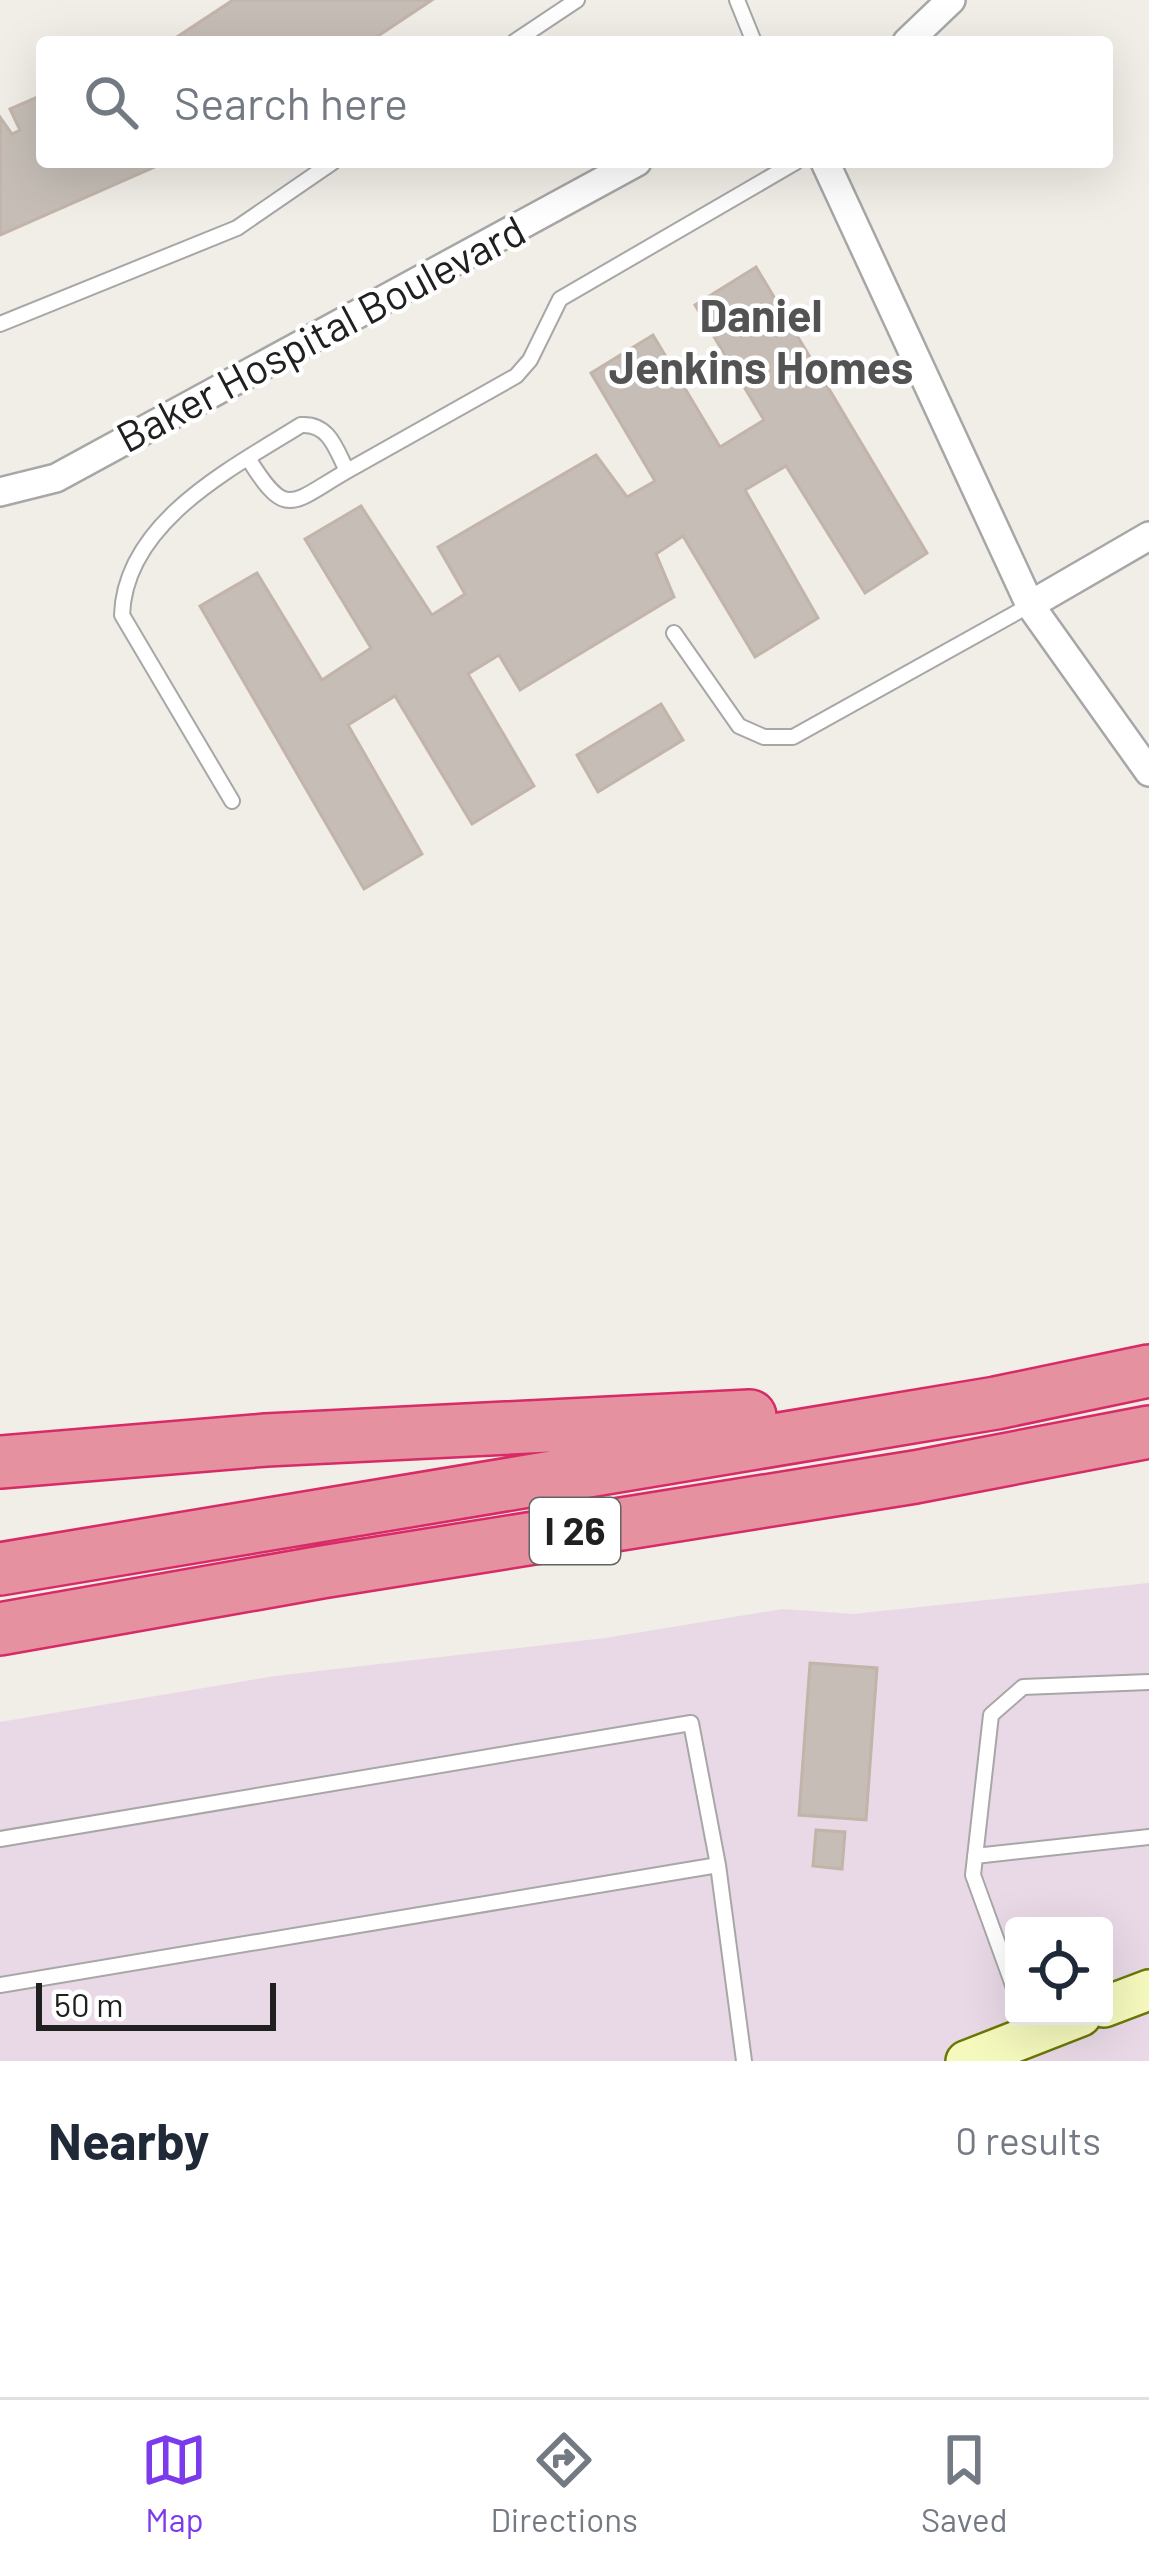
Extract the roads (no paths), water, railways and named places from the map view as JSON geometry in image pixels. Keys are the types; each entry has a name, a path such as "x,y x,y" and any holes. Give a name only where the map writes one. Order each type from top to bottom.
{"highway":[{"name":"I 26","path":"0,1569 996,1403 1149,1371"},
{"path":"0,1462 266,1440 996,1403"},
{"name":"I 26","path":"0,1630 322,1572 915,1477 1149,1432"},
{"path":"0,1650 322,1572"}],"street":[{"path":"913,36 951,0"},
{"name":"Baker Hospital Boulevard","path":"0,492 56,478 626,168"},
{"path":"828,168 1030,605 1149,772"},
{"path":"1030,605 1149,536"},
{"path":"1113,2004 1149,1990"},
{"path":"966,2061 1028,2026"}],"lane":[{"path":"523,36 577,0"},
{"path":"737,0 752,36"},
{"path":"0,324 237,228 324,168"},
{"path":"248,458 269,493 292,502 516,376 530,360 560,298 786,168"},
{"path":"232,801 122,615 122,595 148,541 183,505 301,424 314,424 329,435 347,471"},
{"path":"674,633 740,726 764,736 793,737 1030,605"},
{"path":"1005,1963 973,1876 991,1715 1023,1687 1149,1682"},
{"path":"0,1838 691,1723 718,1865 744,2061"},
{"path":"975,1856 1149,1838"},
{"path":"0,1985 718,1865"}],"district":[{"name":"Daniel Jenkins Homes","path":"761,342"}]}
